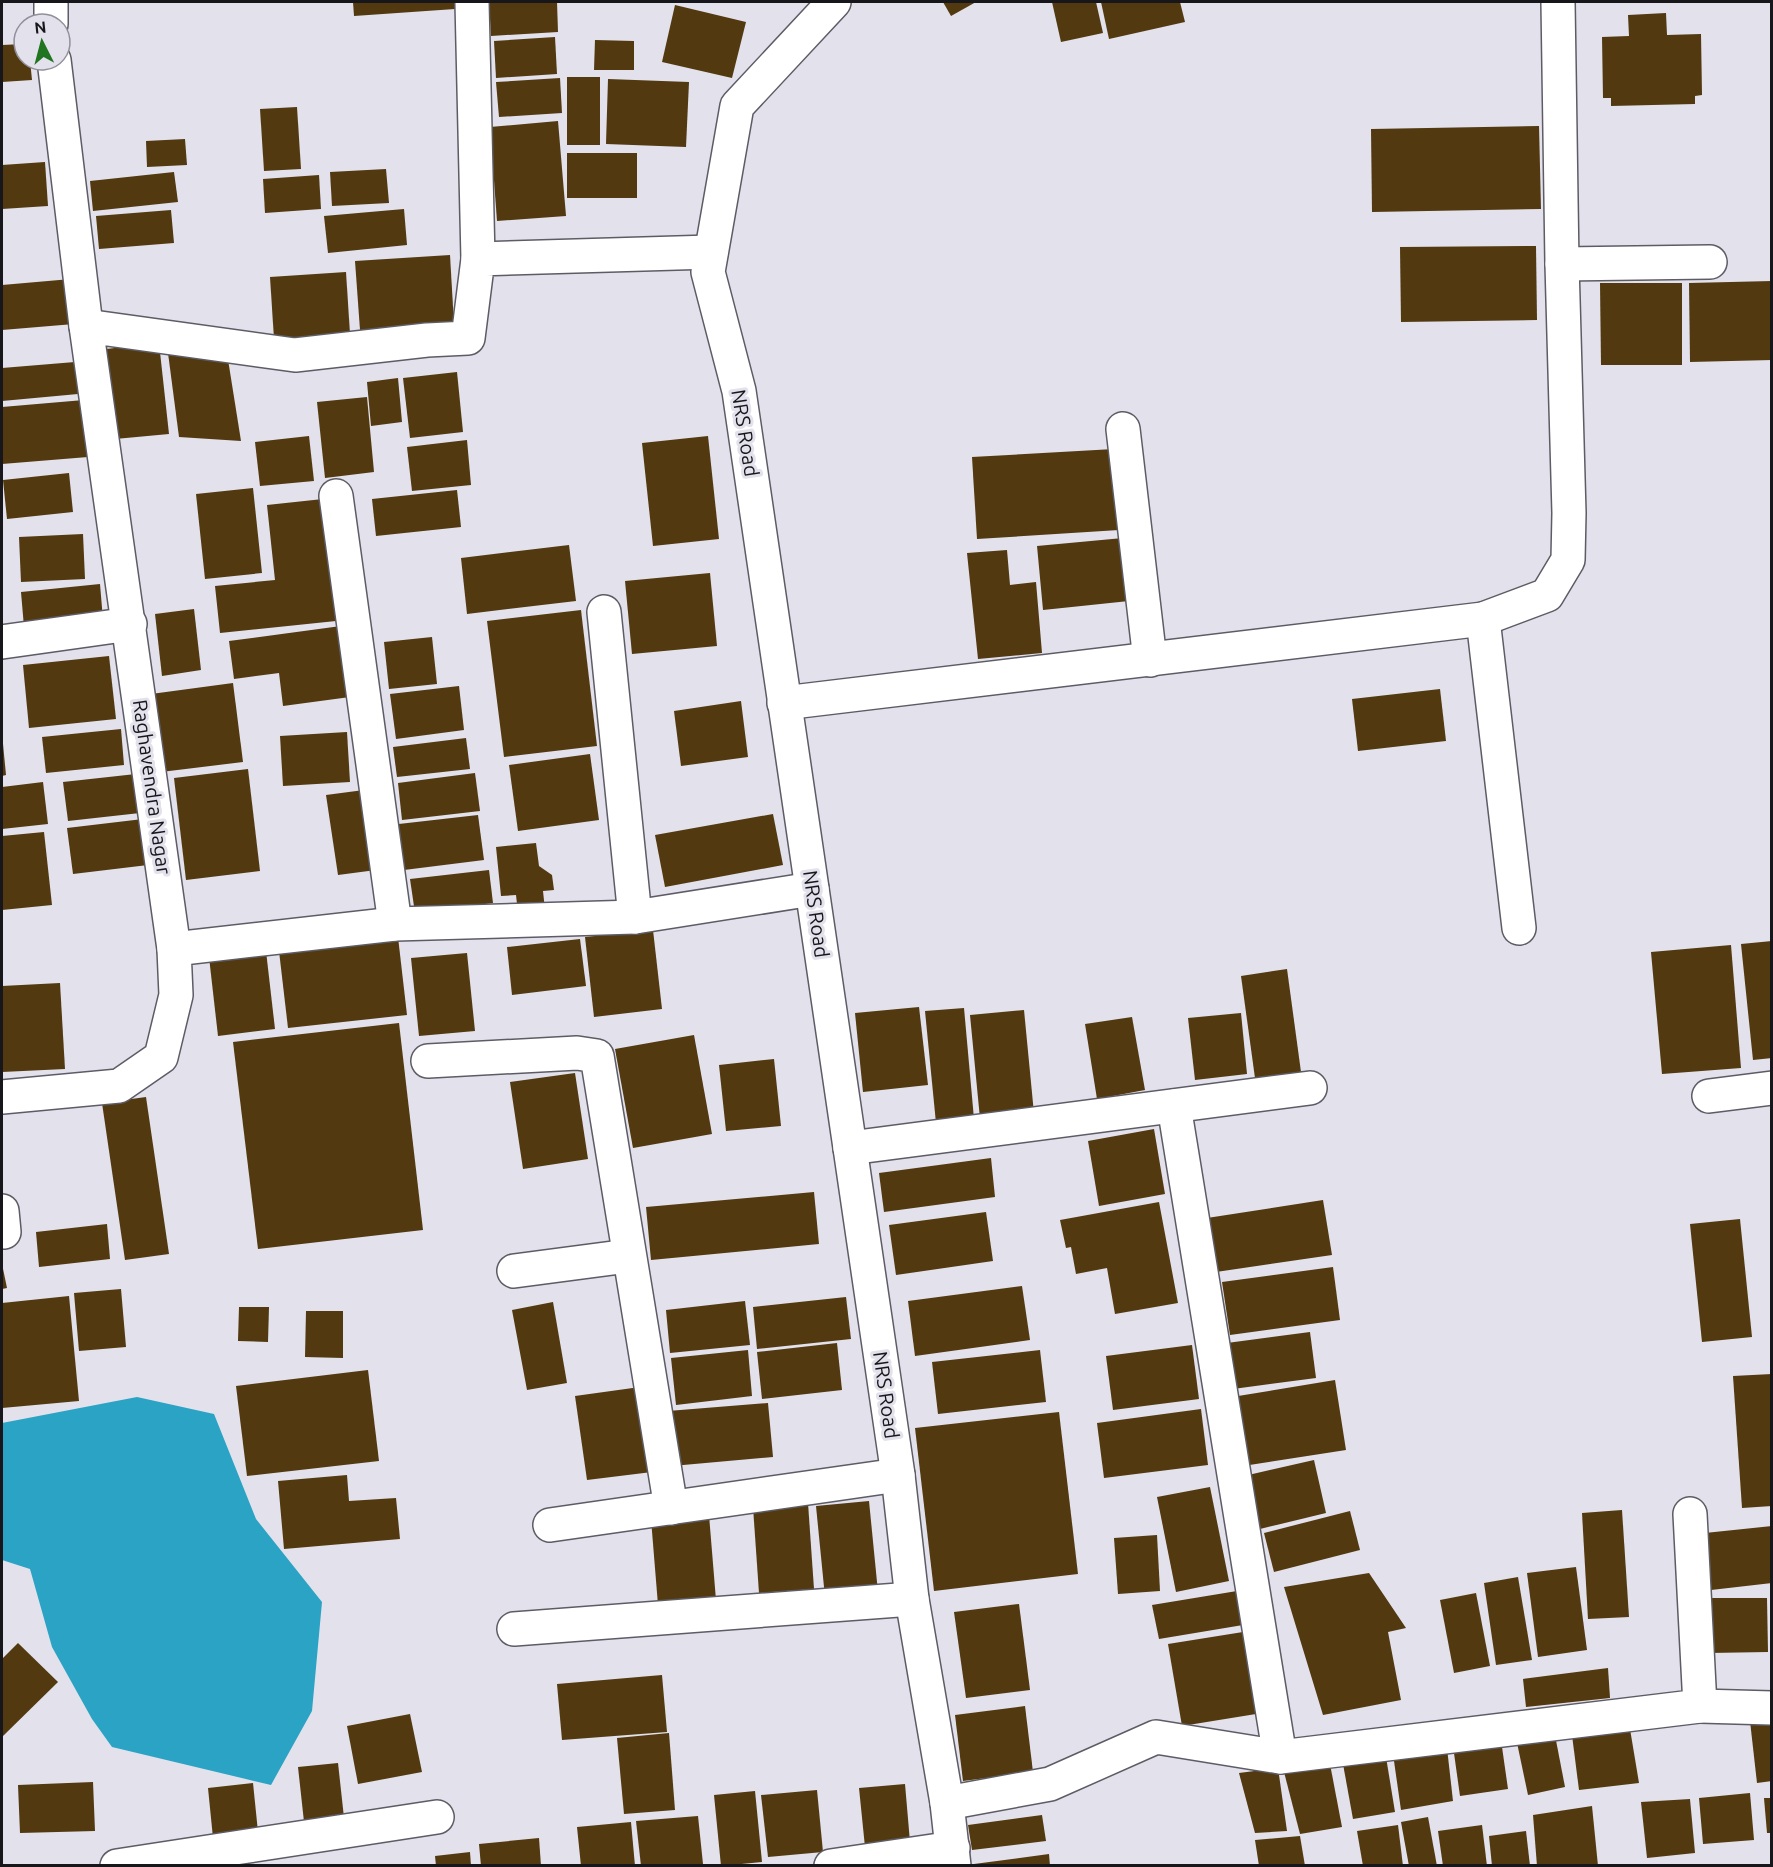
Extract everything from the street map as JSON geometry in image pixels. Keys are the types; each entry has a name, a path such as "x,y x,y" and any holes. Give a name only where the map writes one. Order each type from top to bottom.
{"street":[{"path":"86,326 295,355 427,340 468,338 478,259 472,2"},
{"name":"NRS Road","path":"834,2 737,106 708,272 739,391 898,1475 912,1599 954,1857"},
{"path":"784,703 1483,620 1547,595 1568,560 1569,513 1558,2"},
{"name":"Raghavendra Nagar","path":"2,1097 119,1086 161,1057 176,995 174,949 130,624 86,326 55,72"},
{"path":"478,259 711,252"},
{"path":"1562,264 1710,262"},
{"path":"1122,429 1150,660"},
{"path":"336,495 394,924"},
{"path":"604,612 635,918"},
{"path":"1483,620 1520,928"},
{"path":"2,642 130,624"},
{"path":"174,949 394,924 635,918 812,889"},
{"path":"428,1062 577,1053 597,1056 670,1508"},
{"path":"1709,1096 1772,1088"},
{"path":"850,1148 1310,1089"},
{"path":"1174,1106 1280,1757"},
{"path":"514,1271 628,1256"},
{"path":"550,1525 898,1475"},
{"path":"1690,1514 1700,1706"},
{"path":"514,1629 912,1599"},
{"path":"947,1803 1050,1784 1156,1737 1280,1757 1700,1706 1772,1708"},
{"path":"117,1866 437,1817"},
{"path":"831,1866 954,1857"}],"water":[{"path":"137,1397 214,1414 256,1519 322,1602 312,1711 271,1785 112,1747 92,1719 52,1647 30,1569 2,1560 2,1423"}],"building":[{"path":"353,2 455,2 455,9 354,16"},
{"path":"489,2 557,2 558,32 491,36"},
{"path":"943,2 976,2 951,16"},
{"path":"1052,2 1096,2 1103,33 1061,42"},
{"path":"1101,2 1180,2 1185,22 1109,39"},
{"path":"675,5 746,22 732,78 662,62"},
{"path":"1666,13 1667,35 1701,34 1702,95 1695,96 1695,104 1611,106 1611,98 1603,98 1602,37 1629,36 1628,15"},
{"path":"555,37 557,74 496,78 494,41"},
{"path":"595,40 634,41 634,70 594,70"},
{"path":"2,45 12,45 12,72 31,72 32,80 2,82"},
{"path":"567,77 600,77 600,145 567,145"},
{"path":"560,78 562,113 499,117 496,82"},
{"path":"608,79 689,82 686,147 606,144"},
{"path":"297,107 301,169 264,171 260,109"},
{"path":"558,121 566,216 497,221 490,127"},
{"path":"1539,126 1541,209 1372,212 1371,129"},
{"path":"185,139 187,165 147,167 146,141"},
{"path":"567,153 637,153 637,198 567,198"},
{"path":"45,162 48,206 2,209 2,165"},
{"path":"386,169 389,203 332,206 330,172"},
{"path":"174,172 178,202 93,211 90,181"},
{"path":"319,175 321,209 265,213 263,179"},
{"path":"404,209 407,245 328,253 324,216"},
{"path":"171,210 174,243 99,249 96,216"},
{"path":"1536,246 1537,320 1401,322 1400,247"},
{"path":"450,255 454,324 360,330 355,261"},
{"path":"346,272 350,334 274,339 270,277"},
{"path":"71,279 74,324 2,330 2,285"},
{"path":"1772,281 1772,360 1690,362 1689,283"},
{"path":"1600,283 1682,283 1682,365 1601,365"},
{"path":"159,343 169,434 115,439 106,349"},
{"path":"226,347 241,441 179,437 168,353"},
{"path":"75,362 78,394 2,401 2,368"},
{"path":"457,372 463,432 410,438 403,378"},
{"path":"398,378 402,422 371,426 367,382"},
{"path":"367,397 374,472 325,478 317,402"},
{"path":"84,400 88,457 2,464 2,407"},
{"path":"309,436 314,481 260,486 255,442"},
{"path":"708,436 719,539 653,546 642,443"},
{"path":"467,440 471,485 412,491 407,447"},
{"path":"1114,449 1119,530 977,539 972,457"},
{"path":"69,473 73,512 7,519 3,480"},
{"path":"253,488 262,573 205,579 196,494"},
{"path":"457,490 461,527 376,536 372,499"},
{"path":"323,499 336,621 220,633 215,586 275,580 267,505"},
{"path":"83,534 85,579 21,582 19,537"},
{"path":"1123,538 1129,601 1043,610 1037,546"},
{"path":"569,545 576,601 467,614 461,558"},
{"path":"1007,550 1010,585 1036,582 1042,653 978,659 967,553"},
{"path":"710,573 717,646 632,654 625,581"},
{"path":"100,584 103,620 24,627 21,592"},
{"path":"194,609 201,670 162,676 155,614"},
{"path":"581,610 597,746 504,757 487,621"},
{"path":"341,626 350,697 283,706 279,673 234,679 229,641"},
{"path":"432,637 437,684 389,689 384,642"},
{"path":"109,656 116,719 29,728 23,665"},
{"path":"233,683 243,762 161,772 151,694"},
{"path":"459,686 464,730 396,739 390,694"},
{"path":"1440,689 1446,741 1358,751 1352,699"},
{"path":"741,701 748,757 681,766 674,711"},
{"path":"121,729 124,765 46,773 42,737"},
{"path":"347,732 350,782 283,786 280,736"},
{"path":"466,738 470,769 397,777 393,747"},
{"path":"2,744 6,775 2,776"},
{"path":"590,754 599,820 518,831 509,765"},
{"path":"248,769 260,871 186,880 174,778"},
{"path":"145,773 149,812 68,821 63,782"},
{"path":"475,773 480,811 402,820 398,783"},
{"path":"43,782 48,824 2,829 2,787"},
{"path":"364,790 376,870 338,875 326,795"},
{"path":"773,814 783,865 665,887 655,835"},
{"path":"478,815 484,860 396,871 390,825"},
{"path":"143,819 148,865 73,874 67,828"},
{"path":"44,832 52,905 2,910 2,836"},
{"path":"536,843 539,866 552,875 554,890 543,891 545,910 518,913 516,895 501,896 496,847"},
{"path":"489,870 493,903 415,913 410,879"},
{"path":"653,930 662,1009 594,1017 585,937"},
{"path":"398,937 407,1015 288,1028 279,951"},
{"path":"580,939 586,986 512,995 507,947"},
{"path":"1772,941 1772,1058 1753,1060 1741,944"},
{"path":"1731,945 1741,1068 1662,1074 1651,952"},
{"path":"266,951 275,1029 218,1036 209,957"},
{"path":"467,953 475,1031 419,1036 411,958"},
{"path":"1287,969 1301,1072 1255,1078 1241,976"},
{"path":"60,983 65,1069 2,1072 2,986"},
{"path":"919,1007 928,1085 863,1092 855,1013"},
{"path":"964,1008 974,1119 936,1123 925,1011"},
{"path":"1024,1010 1035,1124 981,1129 970,1015"},
{"path":"1241,1013 1247,1074 1195,1080 1188,1018"},
{"path":"1132,1017 1145,1090 1097,1099 1085,1024"},
{"path":"399,1023 423,1230 258,1249 233,1042"},
{"path":"694,1035 712,1134 633,1148 615,1049"},
{"path":"774,1059 781,1126 726,1131 719,1065"},
{"path":"575,1073 588,1159 523,1169 510,1082"},
{"path":"146,1097 169,1254 125,1260 102,1103"},
{"path":"1154,1129 1165,1194 1099,1206 1088,1141"},
{"path":"991,1158 995,1197 884,1212 879,1173"},
{"path":"814,1192 819,1244 651,1260 646,1207"},
{"path":"1323,1200 1332,1255 1216,1272 1207,1218"},
{"path":"1159,1202 1178,1303 1115,1314 1107,1268 1076,1274 1071,1247 1066,1248 1060,1220"},
{"path":"986,1212 993,1261 896,1275 889,1225"},
{"path":"1740,1219 1752,1337 1702,1342 1690,1224"},
{"path":"107,1224 110,1259 39,1267 36,1232"},
{"path":"2,1264 7,1288 2,1289"},
{"path":"1333,1267 1340,1320 1230,1335 1222,1282"},
{"path":"1022,1286 1030,1340 915,1356 908,1301"},
{"path":"121,1289 126,1347 79,1351 74,1293"},
{"path":"69,1296 79,1401 2,1408 2,1303"},
{"path":"846,1297 851,1339 757,1349 753,1307"},
{"path":"745,1301 750,1345 670,1353 666,1310"},
{"path":"553,1302 567,1383 527,1390 512,1310"},
{"path":"239,1307 269,1307 268,1342 238,1341"},
{"path":"306,1311 343,1311 343,1358 305,1357"},
{"path":"1310,1332 1316,1378 1233,1389 1227,1343"},
{"path":"837,1343 842,1390 762,1399 757,1352"},
{"path":"1192,1345 1199,1399 1113,1410 1106,1356"},
{"path":"748,1350 752,1396 676,1405 671,1358"},
{"path":"1040,1350 1046,1402 938,1414 932,1362"},
{"path":"368,1370 379,1461 247,1476 236,1386"},
{"path":"1772,1374 1772,1506 1742,1508 1733,1376"},
{"path":"1335,1380 1346,1450 1243,1466 1232,1397"},
{"path":"640,1387 652,1472 587,1480 575,1396"},
{"path":"768,1403 773,1457 672,1466 668,1411"},
{"path":"1201,1409 1208,1465 1104,1478 1097,1423"},
{"path":"1059,1412 1078,1574 934,1591 915,1428"},
{"path":"1314,1460 1326,1513 1256,1530 1244,1476"},
{"path":"347,1475 349,1501 396,1498 400,1539 284,1549 278,1481"},
{"path":"1210,1487 1229,1581 1176,1592 1157,1497"},
{"path":"869,1501 878,1592 825,1597 816,1506"},
{"path":"808,1503 814,1589 759,1593 753,1507"},
{"path":"1622,1510 1629,1617 1588,1619 1582,1513"},
{"path":"1350,1511 1360,1550 1274,1572 1264,1533"},
{"path":"709,1515 716,1600 658,1605 651,1519"},
{"path":"1772,1526 1772,1583 1711,1590 1705,1533"},
{"path":"1157,1535 1160,1591 1118,1594 1114,1538"},
{"path":"1576,1567 1587,1650 1538,1657 1527,1573"},
{"path":"1369,1573 1406,1628 1388,1632 1401,1700 1323,1715 1284,1587"},
{"path":"1518,1577 1532,1660 1496,1665 1484,1583"},
{"path":"1237,1591 1243,1625 1159,1639 1152,1605"},
{"path":"1476,1593 1490,1666 1454,1673 1440,1600"},
{"path":"1708,1598 1767,1598 1768,1652 1709,1653"},
{"path":"1019,1604 1030,1690 966,1698 954,1612"},
{"path":"1243,1632 1256,1714 1182,1726 1168,1644"},
{"path":"18,1643 58,1682 2,1737 2,1659"},
{"path":"1608,1668 1610,1698 1526,1707 1523,1679"},
{"path":"662,1675 667,1732 562,1740 557,1684"},
{"path":"1025,1706 1033,1772 963,1781 955,1715"},
{"path":"410,1714 422,1772 358,1784 347,1726"},
{"path":"1750,1721 1772,1721 1772,1781 1757,1783"},
{"path":"1629,1723 1639,1783 1579,1790 1572,1735"},
{"path":"1554,1730 1565,1787 1528,1795 1516,1738"},
{"path":"669,1733 675,1810 624,1814 617,1738"},
{"path":"1501,1740 1508,1789 1460,1796 1453,1746"},
{"path":"1447,1748 1453,1801 1401,1810 1393,1754"},
{"path":"1386,1757 1395,1812 1353,1819 1343,1764"},
{"path":"338,1763 345,1827 305,1831 298,1767"},
{"path":"1330,1764 1342,1827 1300,1834 1284,1772"},
{"path":"1278,1768 1287,1831 1255,1833 1239,1773"},
{"path":"93,1782 95,1831 20,1833 18,1785"},
{"path":"253,1783 258,1832 213,1838 208,1788"},
{"path":"905,1784 910,1842 865,1847 859,1788"},
{"path":"817,1790 823,1852 768,1857 761,1795"},
{"path":"755,1791 762,1862 721,1866 714,1795"},
{"path":"1750,1793 1754,1840 1703,1844 1699,1798"},
{"path":"1764,1798 1772,1798 1772,1833 1767,1833"},
{"path":"1690,1799 1695,1853 1647,1858 1641,1802"},
{"path":"1592,1806 1598,1866 1537,1866 1533,1815"},
{"path":"1042,1815 1046,1841 972,1850 968,1825"},
{"path":"698,1816 703,1864 641,1866 636,1821"},
{"path":"1428,1817 1437,1866 1409,1866 1401,1822"},
{"path":"631,1822 635,1866 581,1866 577,1827"},
{"path":"1398,1825 1403,1866 1363,1866 1357,1831"},
{"path":"1482,1825 1487,1866 1443,1866 1438,1831"},
{"path":"1526,1831 1530,1866 1492,1866 1489,1836"},
{"path":"1300,1836 1305,1866 1259,1866 1255,1840"},
{"path":"539,1838 541,1866 481,1866 479,1844"},
{"path":"470,1852 471,1866 436,1866 435,1856"},
{"path":"1049,1854 1050,1866 974,1866 974,1864"}]}
